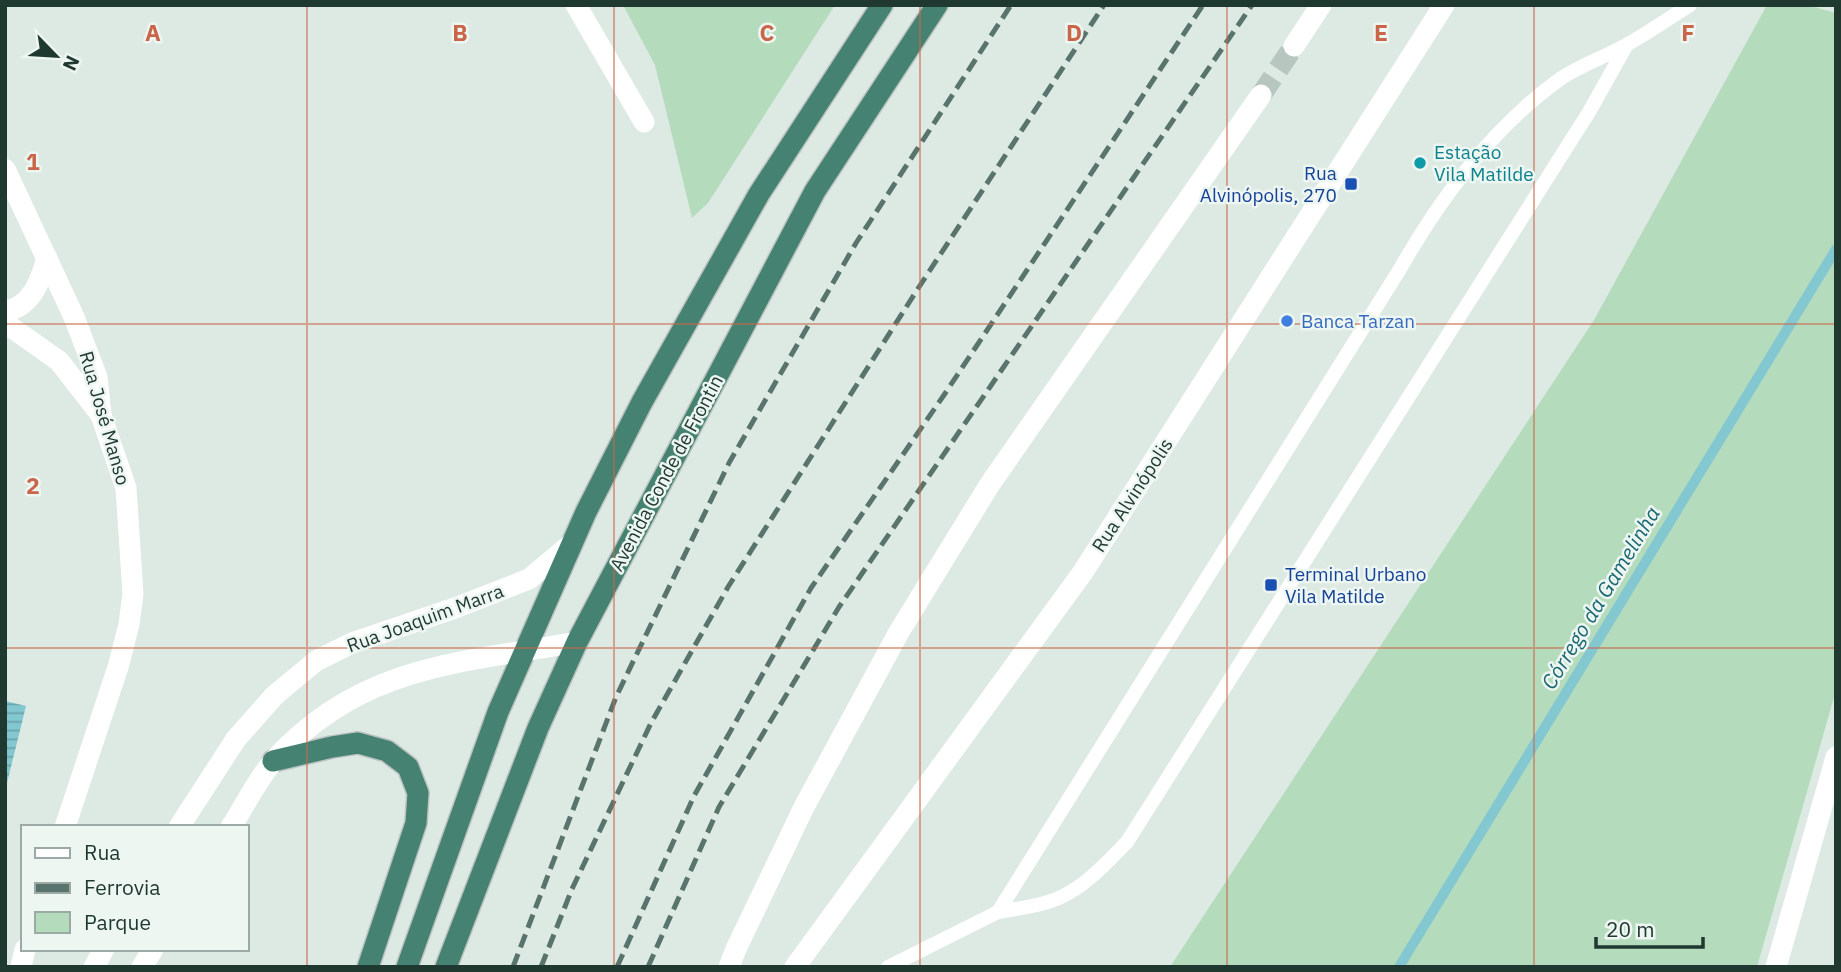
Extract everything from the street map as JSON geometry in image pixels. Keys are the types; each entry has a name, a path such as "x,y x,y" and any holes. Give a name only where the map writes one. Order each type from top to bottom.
{"highway":[{"path":"407,967 498,712 571,544 642,402 759,194 882,5"},
{"name":"Avenida Conde de Frontin","path":"446,967 538,728 577,642 815,191 937,5"},
{"path":"273,761 358,743 387,751 408,767 418,793 416,822 368,967"}],"street":[{"path":"576,5 644,122"},
{"path":"1294,46 1321,5"},
{"name":"Rua Alvinópolis","path":"795,967 1083,572 1444,5"},
{"path":"729,967 804,807 899,632 990,484 1262,95"},
{"name":"Rua José Manso","path":"5,169 74,317 97,377 101,415 126,488 134,594 119,664 66,825"},
{"path":"5,312 12,311 29,299 37,287 47,258"},
{"path":"5,323 59,361 101,415"},
{"name":"Rua Joaquim Marra","path":"180,825 236,739 275,695 316,662 352,643 455,608 529,579 571,544"},
{"path":"232,825 273,761 313,722 346,700 384,683 449,662 577,642"},
{"path":"1776,967 1836,757"},
{"path":"94,967 103,951"},
{"path":"142,967 152,951"}],"lane":[{"path":"998,912 1422,231 1482,150 1512,117 1562,77 1626,45 1690,5"},
{"path":"888,967 998,912 1036,906 1064,896 1095,873 1127,842 1589,111 1626,45"}],"green space":[{"path":"623,5 835,5 708,203 692,218 655,65"},
{"path":"1767,5 1807,5 1836,13 1836,690 1757,967 1170,967 1594,320"}],"water":[{"path":"5,701 26,706 5,791"}],"waterway":[{"name":"Córrego da Gamelinha","path":"1399,967 1836,249"}],"tunnel":[{"path":"1261,95 1294,46"}],"railway":[{"path":"513,967 616,697 729,463 856,243 1011,5"},
{"path":"541,967 572,889 651,723 728,587 919,287 1104,5"},
{"path":"617,967 694,796 811,588 944,395 1203,5"},
{"path":"648,967 719,807 839,607 1252,5"}],"place":[{"name":"Estação Vila Matilde","path":"1420,163"},
{"name":"Rua Alvinópolis, 270","path":"1351,184"},
{"name":"Banca Tarzan","path":"1287,321"},
{"name":"Terminal Urbano Vila Matilde","path":"1271,585"}]}
